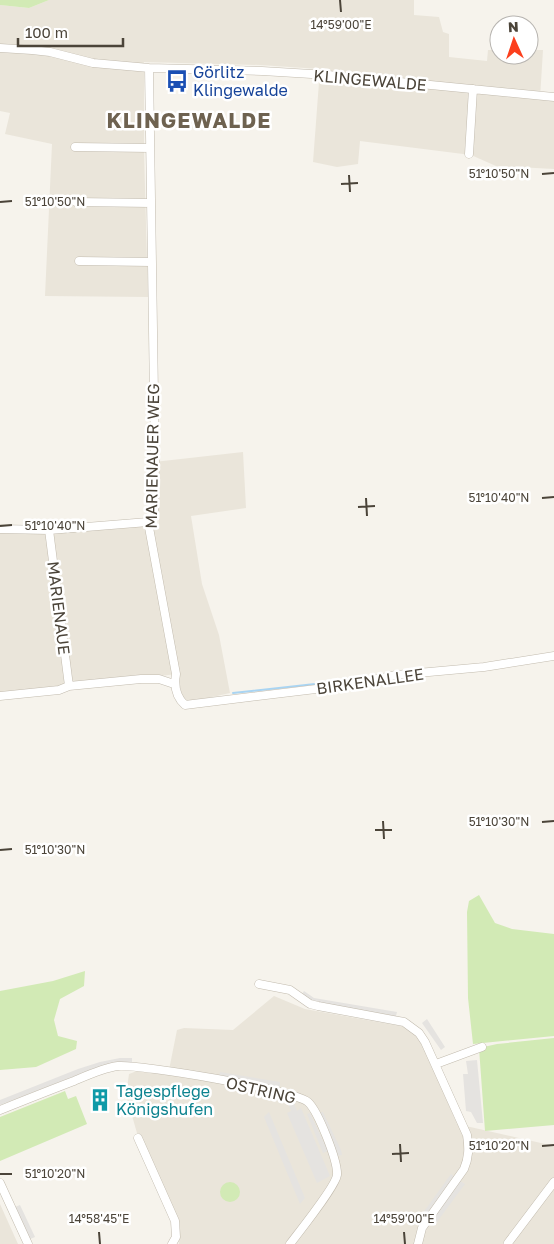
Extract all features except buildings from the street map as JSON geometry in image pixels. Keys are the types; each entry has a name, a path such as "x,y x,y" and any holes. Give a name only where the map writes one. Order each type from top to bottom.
{"street":[{"name":"KLINGEWALDE","path":"0,48 41,51 93,63 149,68 309,74 554,97"},
{"name":"MARIENAUER WEG","path":"149,68 155,461 154,513 148,522 176,674 174,684 179,700 186,705"},
{"path":"469,154 473,89"},
{"path":"75,147 150,148"},
{"path":"76,202 151,203"},
{"path":"79,261 151,262"},
{"path":"0,529 49,530 148,522"},
{"name":"MARIENAUE","path":"49,530 70,686"},
{"name":"BIRKENALLEE","path":"186,705 349,685 396,675 484,667 554,656"},
{"path":"0,696 59,690 70,686 141,679 159,680 174,684"},
{"path":"259,984 290,990 310,1004 404,1022 419,1034 436,1064 467,1135 469,1152 468,1161 464,1169 422,1228 418,1244"},
{"path":"436,1064 482,1047"},
{"name":"OSTRING","path":"0,1110 102,1070 125,1066 151,1068 256,1087 288,1094 307,1101 314,1110 334,1156 337,1177 290,1244"},
{"path":"138,1138 175,1221 176,1236 172,1244"},
{"path":"508,1243 554,1182"},
{"path":"0,1183 28,1244"}],"shaded area":[{"path":"49,0 414,0 414,15 439,17 443,32 449,34 449,57 487,61 489,50 489,65 539,65 539,50 543,50 540,98 554,100 554,169 496,166 471,155 360,141 358,164 337,167 313,162 320,69 260,65 144,62 144,151 148,297 45,296 52,144 5,134 10,113 0,111 0,5 29,8"},
{"path":"243,452 246,508 191,516 202,584 219,635 230,693 190,702 183,700 177,674 0,694 0,533 53,533 159,524 154,462"},
{"path":"304,991 314,998 397,1012 396,1016 312,1002 302,994"},
{"path":"274,996 305,1009 406,1027 422,1043 457,1124 554,1146 554,1244 179,1244 180,1224 141,1135 137,1133 126,1095 129,1074 137,1071 168,1075 177,1030 184,1028 233,1030"},
{"path":"427,1019 445,1047 441,1050 422,1023"},
{"path":"120,1058 132,1058 132,1062 95,1068 0,1105 0,1100 78,1069"},
{"path":"477,1060 483,1123 477,1123 471,1112 466,1111 463,1074 468,1074 466,1061"},
{"path":"220,1072 280,1082 280,1087 219,1076"},
{"path":"287,1101 293,1101 297,1111 301,1108 330,1176 317,1183 287,1113 291,1111"},
{"path":"269,1112 305,1198 300,1204 264,1117"},
{"path":"323,1112 342,1155 337,1156 319,1113"},
{"path":"310,1113 328,1151 323,1153 307,1114"},
{"path":"451,1174 456,1178 425,1220 420,1217"},
{"path":"460,1181 465,1184 434,1226 429,1223"},
{"path":"0,1204 18,1244 0,1244"},
{"path":"20,1205 35,1237 30,1239 15,1207"}],"green space":[{"path":"0,0 49,0 29,8 0,5"},
{"path":"479,895 495,923 512,929 554,934 554,1036 473,1044 468,998 467,912 469,901"},
{"path":"85,971 84,986 60,999 54,1020 58,1036 77,1041 76,1049 36,1067 0,1070 0,991 53,981"},
{"path":"554,1038 554,1125 485,1131 479,1048 497,1044"},
{"path":"65,1091 68,1099 76,1096 87,1124 0,1161 0,1117"},
{"path":"230,1182 237,1185 240,1192 237,1199 230,1202 223,1199 220,1192 223,1185"}],"waterway":[{"path":"233,693 360,679"}],"place":[{"name":"Görlitz Klingewalde","path":"177,81"},
{"name":"Tagespflege Königshufen","path":"100,1100"}],"district":[{"name":"KLINGEWALDE","path":"189,120"}]}
